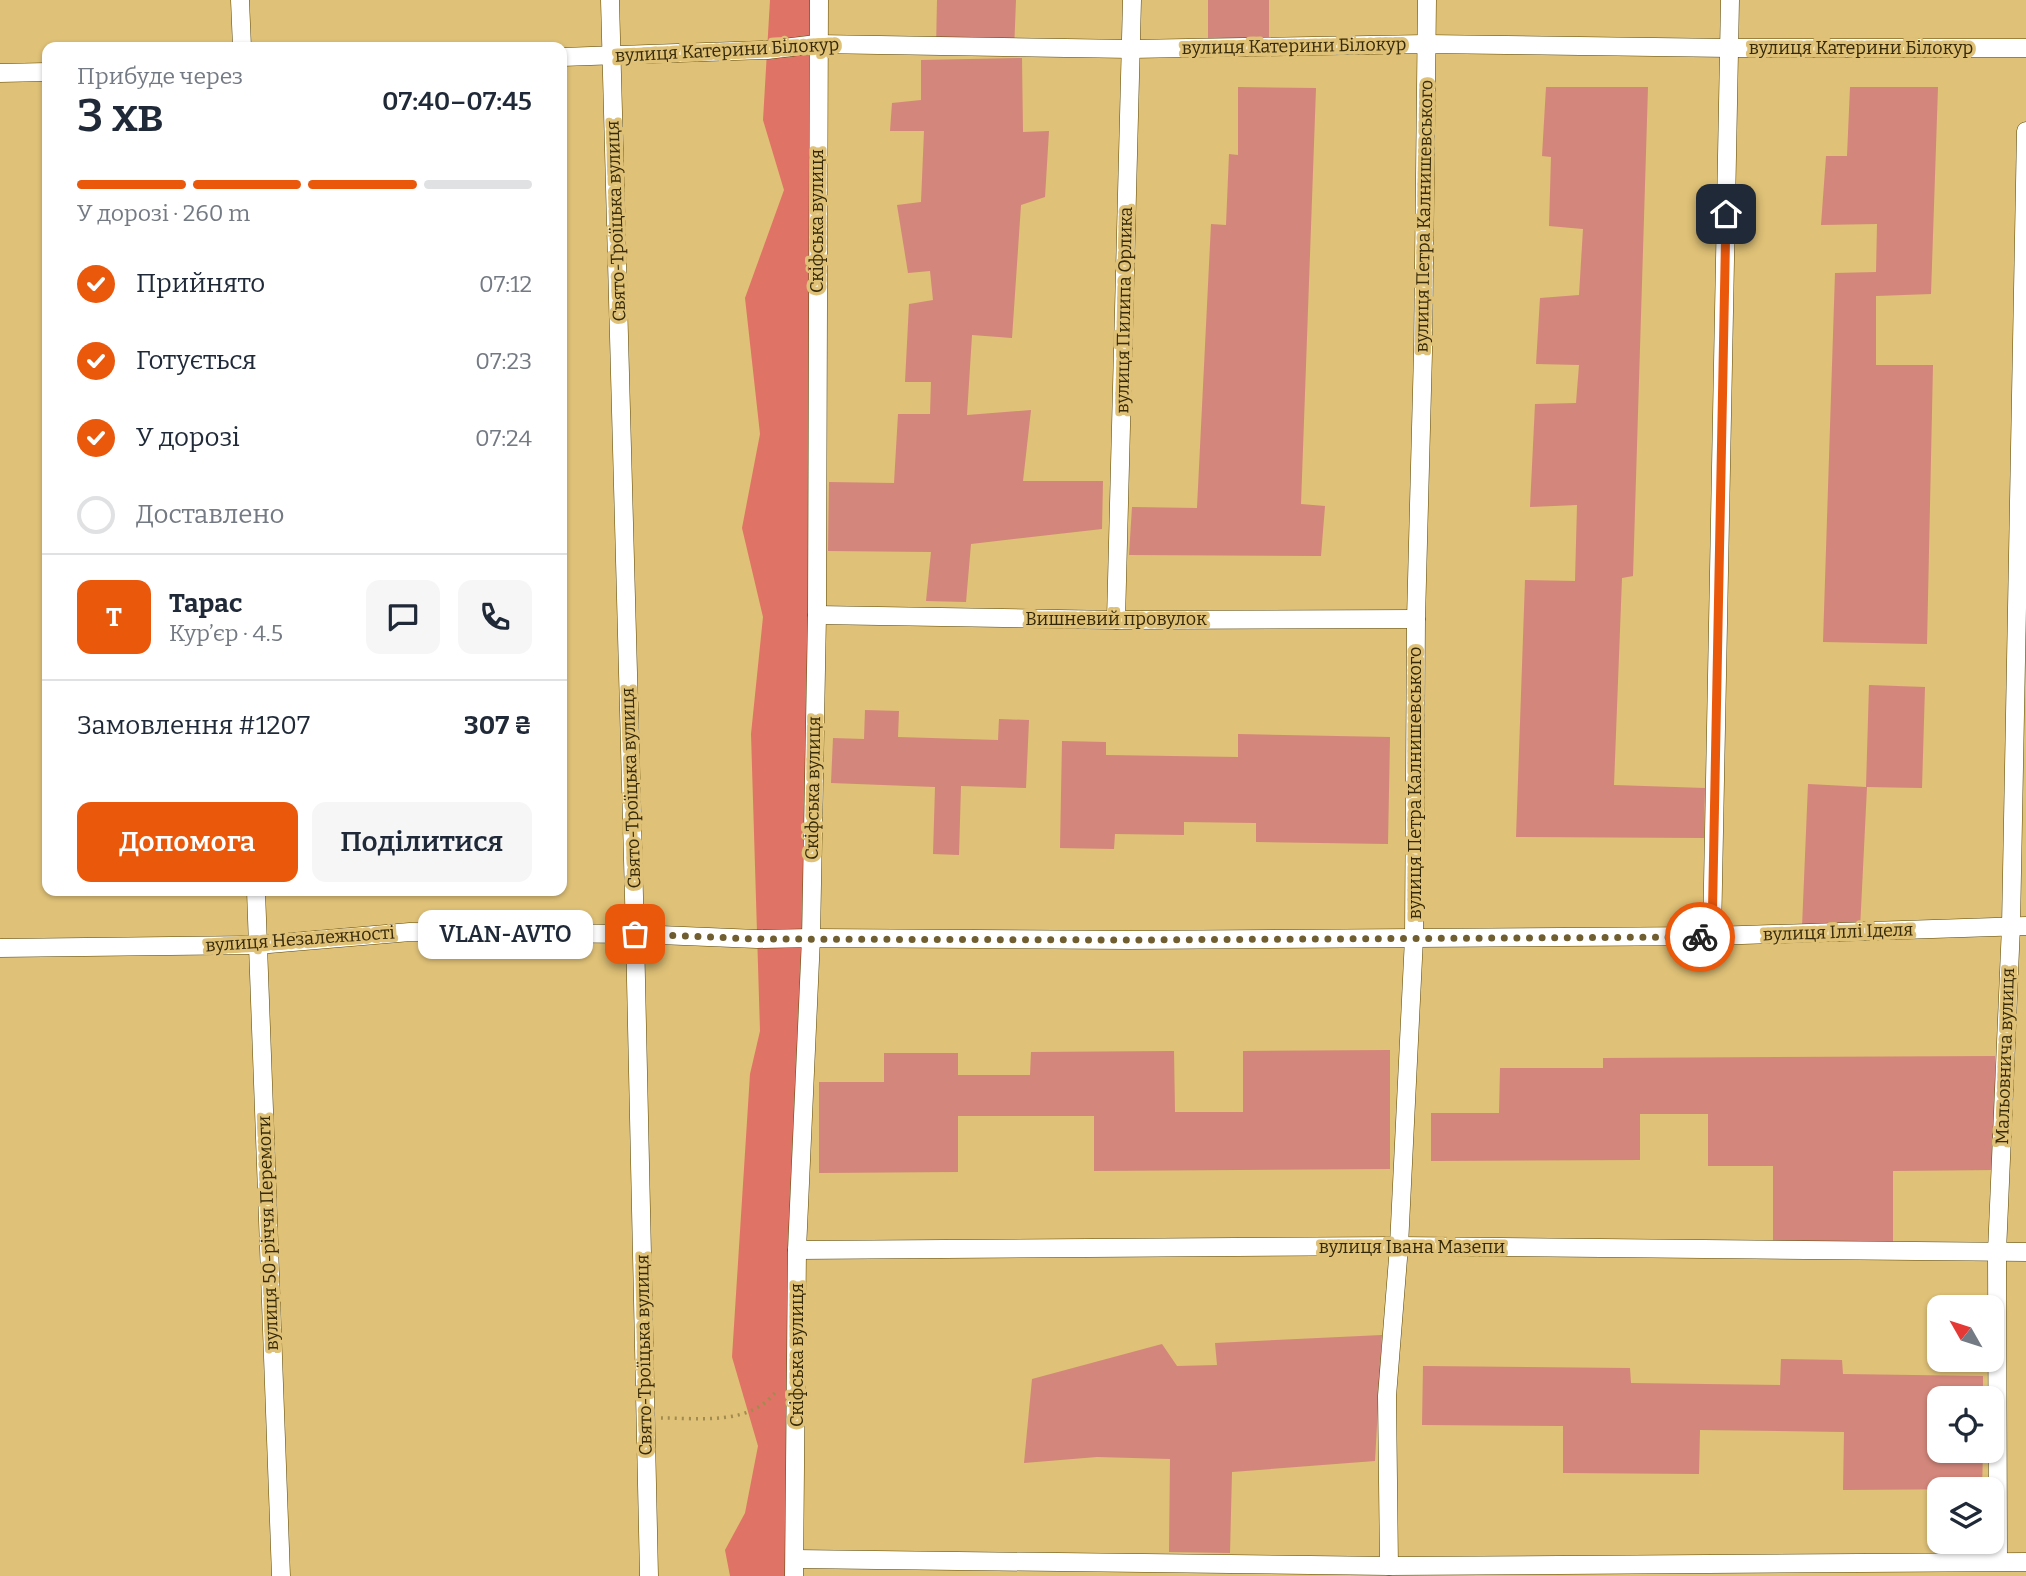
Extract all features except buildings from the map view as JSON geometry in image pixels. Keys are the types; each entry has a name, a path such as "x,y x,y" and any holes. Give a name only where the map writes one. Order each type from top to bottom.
{"street":[{"path":"240,0 242,42"},
{"name":"Свято-Троїцька вулиця","path":"610,0 649,1576"},
{"name":"Скіфська вулиця","path":"795,1567 797,1250 811,938 817,615 819,0"},
{"name":"вулиця Пилипа Орлика","path":"1116,620 1132,0"},
{"name":"вулиця Петра Калнишевського","path":"1389,1566 1387,1396 1399,1247 1414,938 1416,619 1423,352 1427,0"},
{"path":"1712,936 1730,0"},
{"name":"вулиця Катерини Білокур","path":"567,57 767,50 817,44 1131,49 1426,44 2026,48"},
{"path":"0,73 42,72"},
{"name":"Мальовнича вулиця","path":"1997,1561 1997,1252 2018,926 2026,131"},
{"name":"Вишневий провулок","path":"817,615 1116,620 1416,619"},
{"name":"вулиця 50-річчя Перемоги","path":"256,896 281,1576"},
{"name":"вулиця Іллі Іделя","path":"811,938 1128,940 1712,936 2018,926"},
{"name":"вулиця Незалежності","path":"0,948 257,945 410,932 811,938"},
{"name":"вулиця Івана Мазепи","path":"797,1250 1399,1247 2026,1252"},
{"path":"795,1567 2026,1562"}],"path":[{"path":"645,1418 736,1418 769,1401 797,1361"}],"shaded area":[{"path":"770,0 819,0 794,1576 730,1576 725,1550 745,1513 758,1446 732,1357 750,1074 760,1031 751,734 763,617 742,528 760,434 745,298 784,190 763,120"},
{"path":"937,0 1016,0 1014,51 936,49"},
{"path":"1208,0 1269,0 1269,49 1208,48"},
{"path":"1022,58 1023,132 1049,131 1045,197 1021,205 1012,338 972,335 967,415 1031,410 1023,481 1103,481 1102,529 971,544 966,602 926,601 931,552 828,551 829,482 894,483 898,414 930,414 931,382 905,382 909,304 933,300 930,271 908,273 897,205 921,202 924,131 890,131 892,103 921,100 921,60"},
{"path":"1238,87 1316,88 1301,504 1325,506 1321,556 1129,555 1132,507 1197,508 1211,224 1226,225 1229,154 1238,155"},
{"path":"1546,87 1648,87 1633,576 1622,578 1614,785 1705,788 1704,838 1516,837 1525,580 1575,581 1577,505 1530,507 1535,404 1576,403 1579,365 1536,364 1540,298 1579,295 1583,229 1549,226 1551,157 1542,156"},
{"path":"1850,87 1938,87 1931,294 1876,296 1876,365 1933,365 1927,644 1823,642 1835,273 1876,272 1877,224 1821,225 1826,156 1847,156"},
{"path":"1869,685 1925,687 1922,788 1867,787 1860,929 1802,927 1808,784 1866,787"},
{"path":"865,710 899,711 898,737 998,740 999,719 1029,720 1026,788 961,786 959,855 933,854 935,787 831,783 833,738 864,739"},
{"path":"1238,734 1390,737 1388,844 1256,842 1256,823 1184,822 1184,835 1115,834 1114,849 1060,848 1062,741 1106,742 1106,755 1238,757"},
{"path":"1390,1050 1390,1169 1094,1171 1094,1116 958,1116 958,1172 819,1173 819,1082 884,1082 884,1053 958,1053 958,1075 1030,1075 1031,1052 1174,1051 1175,1112 1243,1112 1243,1051"},
{"path":"1995,1056 1995,1170 1893,1171 1893,1254 1773,1254 1773,1166 1708,1166 1708,1114 1640,1114 1640,1160 1431,1161 1431,1113 1499,1113 1500,1068 1603,1068 1603,1058"},
{"path":"1382,1335 1375,1461 1232,1472 1230,1553 1169,1552 1170,1459 1097,1457 1024,1463 1032,1379 1162,1344 1177,1366 1217,1365 1215,1343"},
{"path":"1781,1359 1842,1360 1843,1374 1983,1376 1983,1386 1927,1386 1927,1463 1983,1463 1982,1477 1927,1477 1927,1489 1843,1490 1844,1432 1700,1430 1699,1474 1563,1473 1563,1426 1422,1425 1423,1366 1630,1368 1631,1383 1780,1385"}],"way so far":[{"path":"635,934 757,939 1700,937"}],"place":[{"name":"VLAN-AVTO","path":"635,934"}],"route":[{"path":"1700,937 1712,936 1726,214"}]}
